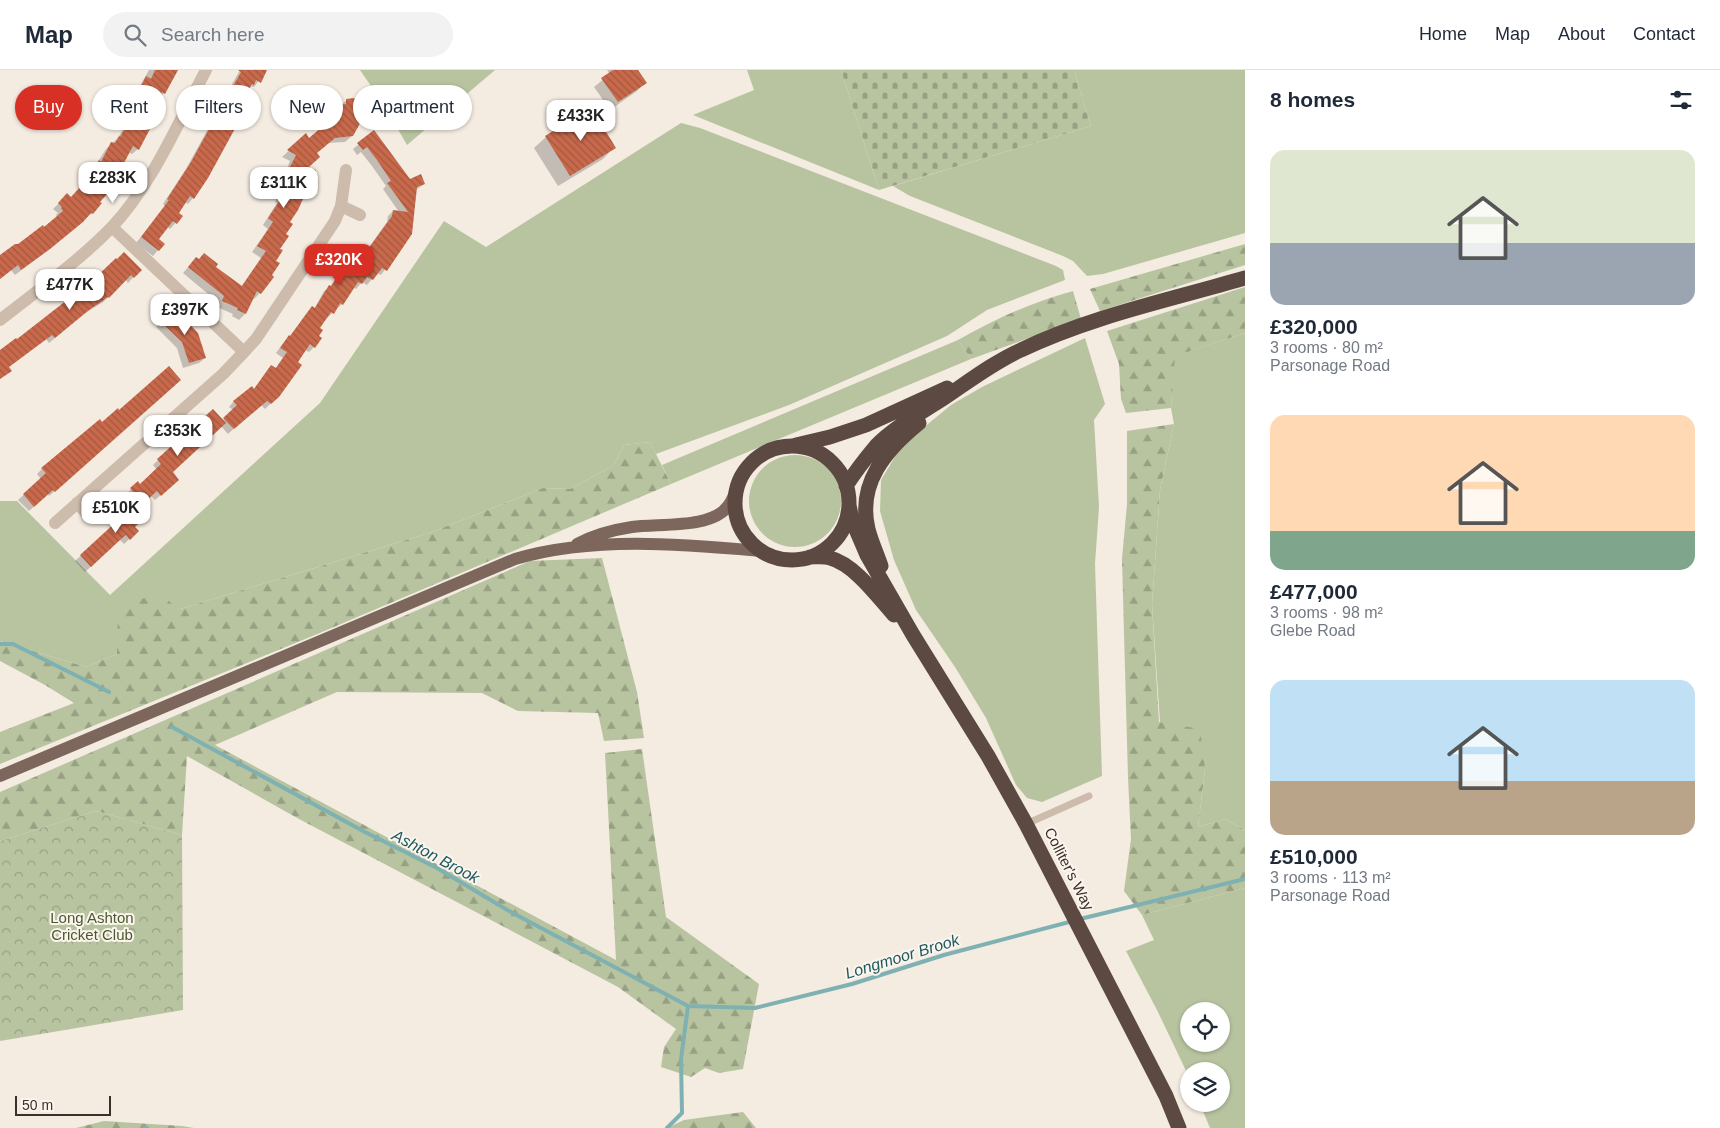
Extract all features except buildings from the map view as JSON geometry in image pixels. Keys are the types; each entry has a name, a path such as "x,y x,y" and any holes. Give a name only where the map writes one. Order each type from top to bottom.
{"highway":[{"path":"846,486 877,445 897,429 1020,350 1119,313 1245,278"},
{"path":"792,446 810,449 826,457 838,470 846,486 849,504 846,522 838,537 826,549 810,557 793,560 776,558 761,551 746,537 737,518 735,497 740,478 750,464 762,454 776,448 830,437 866,425 942,389 974,378"},
{"path":"912,635 882,568 868,528 865,499 872,474 888,453 914,427 974,378"},
{"name":"Colliter's Way","path":"849,504 852,520 866,555 912,635 988,756 1026,824 1166,1096 1179,1128"},
{"name":"Colliter's Way","path":"810,557 829,558 842,563 853,571 912,635"}],"main road":[{"path":"572,546 596,534 704,520 717,516 728,506 740,478"},
{"path":"0,776 515,559 572,546 683,545 716,546 761,551"}],"street":[{"path":"0,320 82,255 112,227 133,201 154,168 206,70"},
{"path":"55,523 222,374 256,339 335,221 341,206 346,170"},
{"path":"341,206 360,215"},
{"path":"112,227 244,352"},
{"path":"78,503 88,515"}],"lane":[{"path":"1026,824 1089,796"}],"green space":[{"path":"360,70 495,70 472,90 472,85 370,85"},
{"path":"747,70 841,70 879,190 693,115 754,90"},
{"path":"841,70 1074,70 1091,126 879,190"},
{"path":"1074,70 1245,70 1245,233 1103,274 1087,276 1073,261 1063,256 910,196 893,186 1091,126"},
{"path":"681,123 700,128 1056,266 1063,270 1065,280 987,310 947,336 789,405 656,454 650,442 624,445 614,465 570,489 543,488 432,532 177,610 117,654 86,667 0,641 0,501 17,501 110,595 320,403 444,221 486,247"},
{"path":"398,130 425,130 407,145"},
{"path":"1245,244 1245,265 1100,311 1090,289"},
{"path":"1245,287 1245,333 1175,356 1171,408 1126,413 1121,399 1119,364 1107,331"},
{"path":"1073,291 1081,319 971,359 958,340 1014,312"},
{"path":"1245,333 1245,830 1225,819 1198,827 1205,769 1160,722 1152,605 1160,490 1174,424 1171,408 1174,356"},
{"path":"1085,338 1105,404 1094,420 1099,507 1095,564 1102,776 1042,802 1027,798 1016,785 986,718 955,667 916,610 894,560 880,511 881,480 896,455 917,433 951,405 982,387"},
{"path":"958,340 971,359 671,484 662,465"},
{"path":"1174,424 1160,490 1152,605 1159,722 1200,729 1205,769 1198,827 1225,819 1245,830 1245,888 1142,915 1124,891 1131,839 1122,559 1127,504 1127,431"},
{"path":"650,442 671,484 315,635 0,764 0,732 74,703 0,661 0,641 86,667 117,654 118,604 163,594 177,610 432,532 543,488 570,489 614,465 624,445"},
{"path":"795,455 813,459 827,469 837,483 841,501 837,519 827,533 813,543 795,547 777,543 763,533 753,519 749,501 753,483 763,469 777,459"},
{"path":"602,558 637,692 644,738 604,741 598,713 518,711 482,693 337,692 215,745 616,960 605,753 642,749 666,917 759,984 743,1069 719,1073 705,1068 691,1077 661,1067 664,1047 676,1029 618,987 299,819 187,756 182,835 96,811 0,841 0,792 530,561"},
{"name":"Long Ashton Cricket Club","path":"96,811 182,835 183,1010 0,1041 0,841"},
{"path":"1245,888 1245,1128 1210,1128 1203,1112 1230,1112 1230,1062 1182,1062 1126,951 1154,940 1142,915"},
{"path":"743,1112 756,1128 667,1128 684,1120"},
{"path":"104,1121 182,1126 194,1128 76,1128"}],"waterway":[{"name":"Ashton Brook","path":"0,644 13,644 109,692"},
{"name":"Ashton Brook","path":"172,727 363,831 437,868 509,911 688,1006"},
{"name":"Longmoor Brook","path":"1080,919 1245,879"},
{"name":"Longmoor Brook","path":"667,1128 682,1113 681,1059 688,1006 755,1008 852,984 944,955 1073,921"}]}
